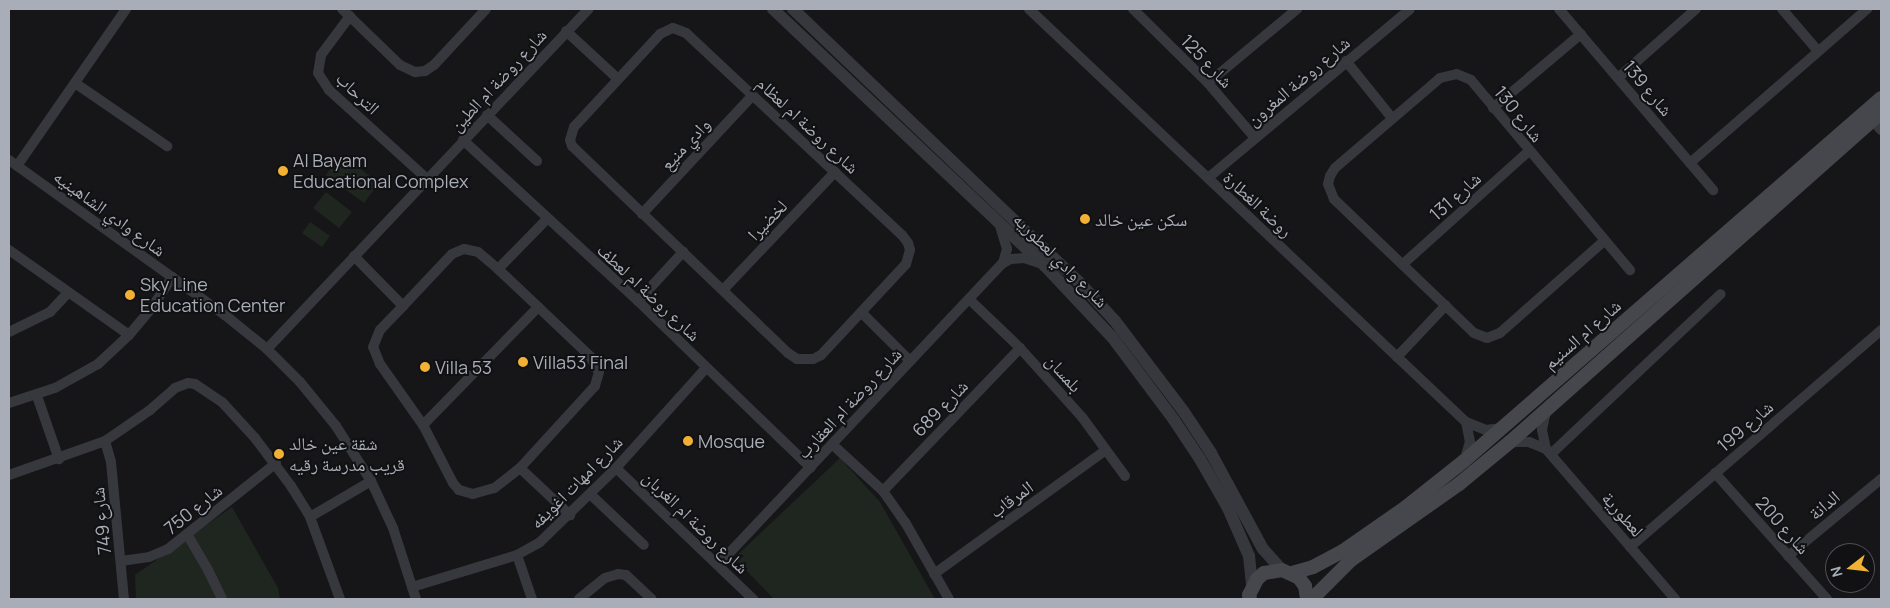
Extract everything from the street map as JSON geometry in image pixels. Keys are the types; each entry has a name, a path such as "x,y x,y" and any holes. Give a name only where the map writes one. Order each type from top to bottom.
{"main road":[{"name":"شارع ام السنيم","path":"1249,595 1264,574 1314,567 1344,551 1406,507 1505,427 1786,179 1881,98"},
{"name":"شارع ام السنيم","path":"1312,599 1351,560 1459,484 1510,442 1878,121"},
{"path":"1287,571 1305,586 1307,599"}],"street":[{"path":"13,163 75,83 126,9"},
{"path":"342,9 400,65 415,72 434,65 486,9"},
{"name":"شارع روضة ام الطين","path":"267,348 588,9"},
{"name":"شارع وادي لعطوريه","path":"773,9 996,218 1077,298 1123,351 1150,386 1200,459 1243,538 1249,556 1249,595"},
{"name":"شارع وادي لعطوريه","path":"793,9 1064,268 1115,321 1211,453 1263,549 1287,571"},
{"name":"روضة الغطارة","path":"1029,9 1466,422 1486,430 1505,427"},
{"name":"شارع 125","path":"1133,9 1208,83 1255,138"},
{"path":"1208,83 1296,9"},
{"name":"شارع روضة المغرون","path":"1208,178 1346,61 1398,12 1410,9"},
{"name":"شارع 139","path":"1559,9 1713,190"},
{"path":"1618,78 1696,9"},
{"path":"1782,9 1818,51"},
{"path":"1690,163 1867,9"},
{"name":"الترحاب","path":"350,16 321,55 318,73 329,90 428,179"},
{"name":"شارع روضة ام لعظام","path":"673,28 686,32 902,235 910,250 906,264 821,355 805,361 788,353 575,152 570,140 574,127 617,78 660,34 673,28"},
{"path":"566,31 617,78"},
{"path":"1493,108 1580,34"},
{"path":"1346,61 1392,118"},
{"name":"شارع 130","path":"1604,240 1500,332 1487,338 1474,333 1334,198 1328,184 1335,168 1392,118 1440,78 1450,74 1457,74 1470,80 1630,270"},
{"path":"75,83 166,146"},
{"name":"وادي منيع","path":"642,214 752,96"},
{"path":"487,115 537,161"},
{"name":"شارع روضة ام لعطف","path":"463,140 638,301 811,468"},
{"name":"شارع 131","path":"1403,264 1529,151"},
{"name":"شارع وادي الشاهينيه","path":"13,163 225,315 267,348 300,382 336,426 371,481 393,528 416,599"},
{"name":"لخضيرا","path":"723,290 835,172"},
{"path":"996,218 1006,240 1007,254 1003,263"},
{"path":"498,269 547,219"},
{"path":"471,249 498,269 590,356 599,372 595,386 520,468 494,488 473,494 466,493 453,483 423,424 380,364 373,347 380,330 403,306 457,251 471,249"},
{"path":"9,250 129,335"},
{"path":"638,301 683,252"},
{"path":"354,256 403,306"},
{"path":"1003,263 1011,259 1024,258 1045,266"},
{"name":"شارع روضة ام العقارب","path":"718,565 1003,263"},
{"path":"9,403 37,396 75,378 98,364 129,335 150,310 172,277"},
{"path":"9,332 50,312 68,293"},
{"path":"1548,452 1721,294"},
{"name":"بلمسان","path":"970,300 1020,348 1082,418 1125,476"},
{"path":"1397,357 1446,305"},
{"path":"423,424 538,307"},
{"path":"862,313 910,361"},
{"name":"شارع 199","path":"1630,547 1881,330"},
{"name":"شارع 689","path":"883,491 1020,348"},
{"name":"شارع امهات اغويفه","path":"412,587 517,555 540,542 616,468 706,368"},
{"path":"9,475 59,459 105,441 143,415 175,388 188,383 203,387 222,402 276,463 310,517 340,599"},
{"path":"37,396 59,459"},
{"path":"1546,411 1542,430 1548,452"},
{"path":"1464,461 1470,442 1466,422"},
{"name":"شارع 749","path":"105,441 111,462 124,599"},
{"path":"1510,442 1529,442 1548,452"},
{"path":"833,445 883,491 905,522 948,599"},
{"name":"المرقاب","path":"934,574 1106,450"},
{"name":"لعطورية","path":"1548,452 1675,599"},
{"name":"شارع 750","path":"121,561 162,552 276,463"},
{"path":"520,468 570,514"},
{"name":"شارع روضة ام الغربان","path":"616,468 753,599"},
{"name":"شارع 200","path":"1715,473 1826,599"},
{"path":"310,517 371,481"},
{"name":"الدانة","path":"1788,556 1880,483"},
{"path":"590,494 644,544"},
{"path":"187,534 222,599"},
{"path":"517,555 532,599"},
{"path":"579,599 605,578 618,574 626,575 652,599"}],"shaded area":[{"path":"341,154 379,183 364,203 326,175"},
{"path":"326,192 352,212 339,228 313,208"},
{"path":"310,222 330,236 322,247 302,233"},
{"path":"840,458 880,502 935,599 774,599 734,558"},
{"path":"232,507 278,588 280,599 136,599 135,575"}],"place":[{"name":"Al Bayam Educational Complex","path":"283,171"},
{"name":"سكن عين خالد","path":"1085,219"},
{"name":"Sky Line Education Center","path":"130,295"},
{"name":"Villa53 Final","path":"523,362"},
{"name":"Villa 53","path":"425,367"},
{"name":"Mosque","path":"688,441"},
{"name":"شقة عين خالد قريب مدرسة رقيه","path":"279,454"}]}
